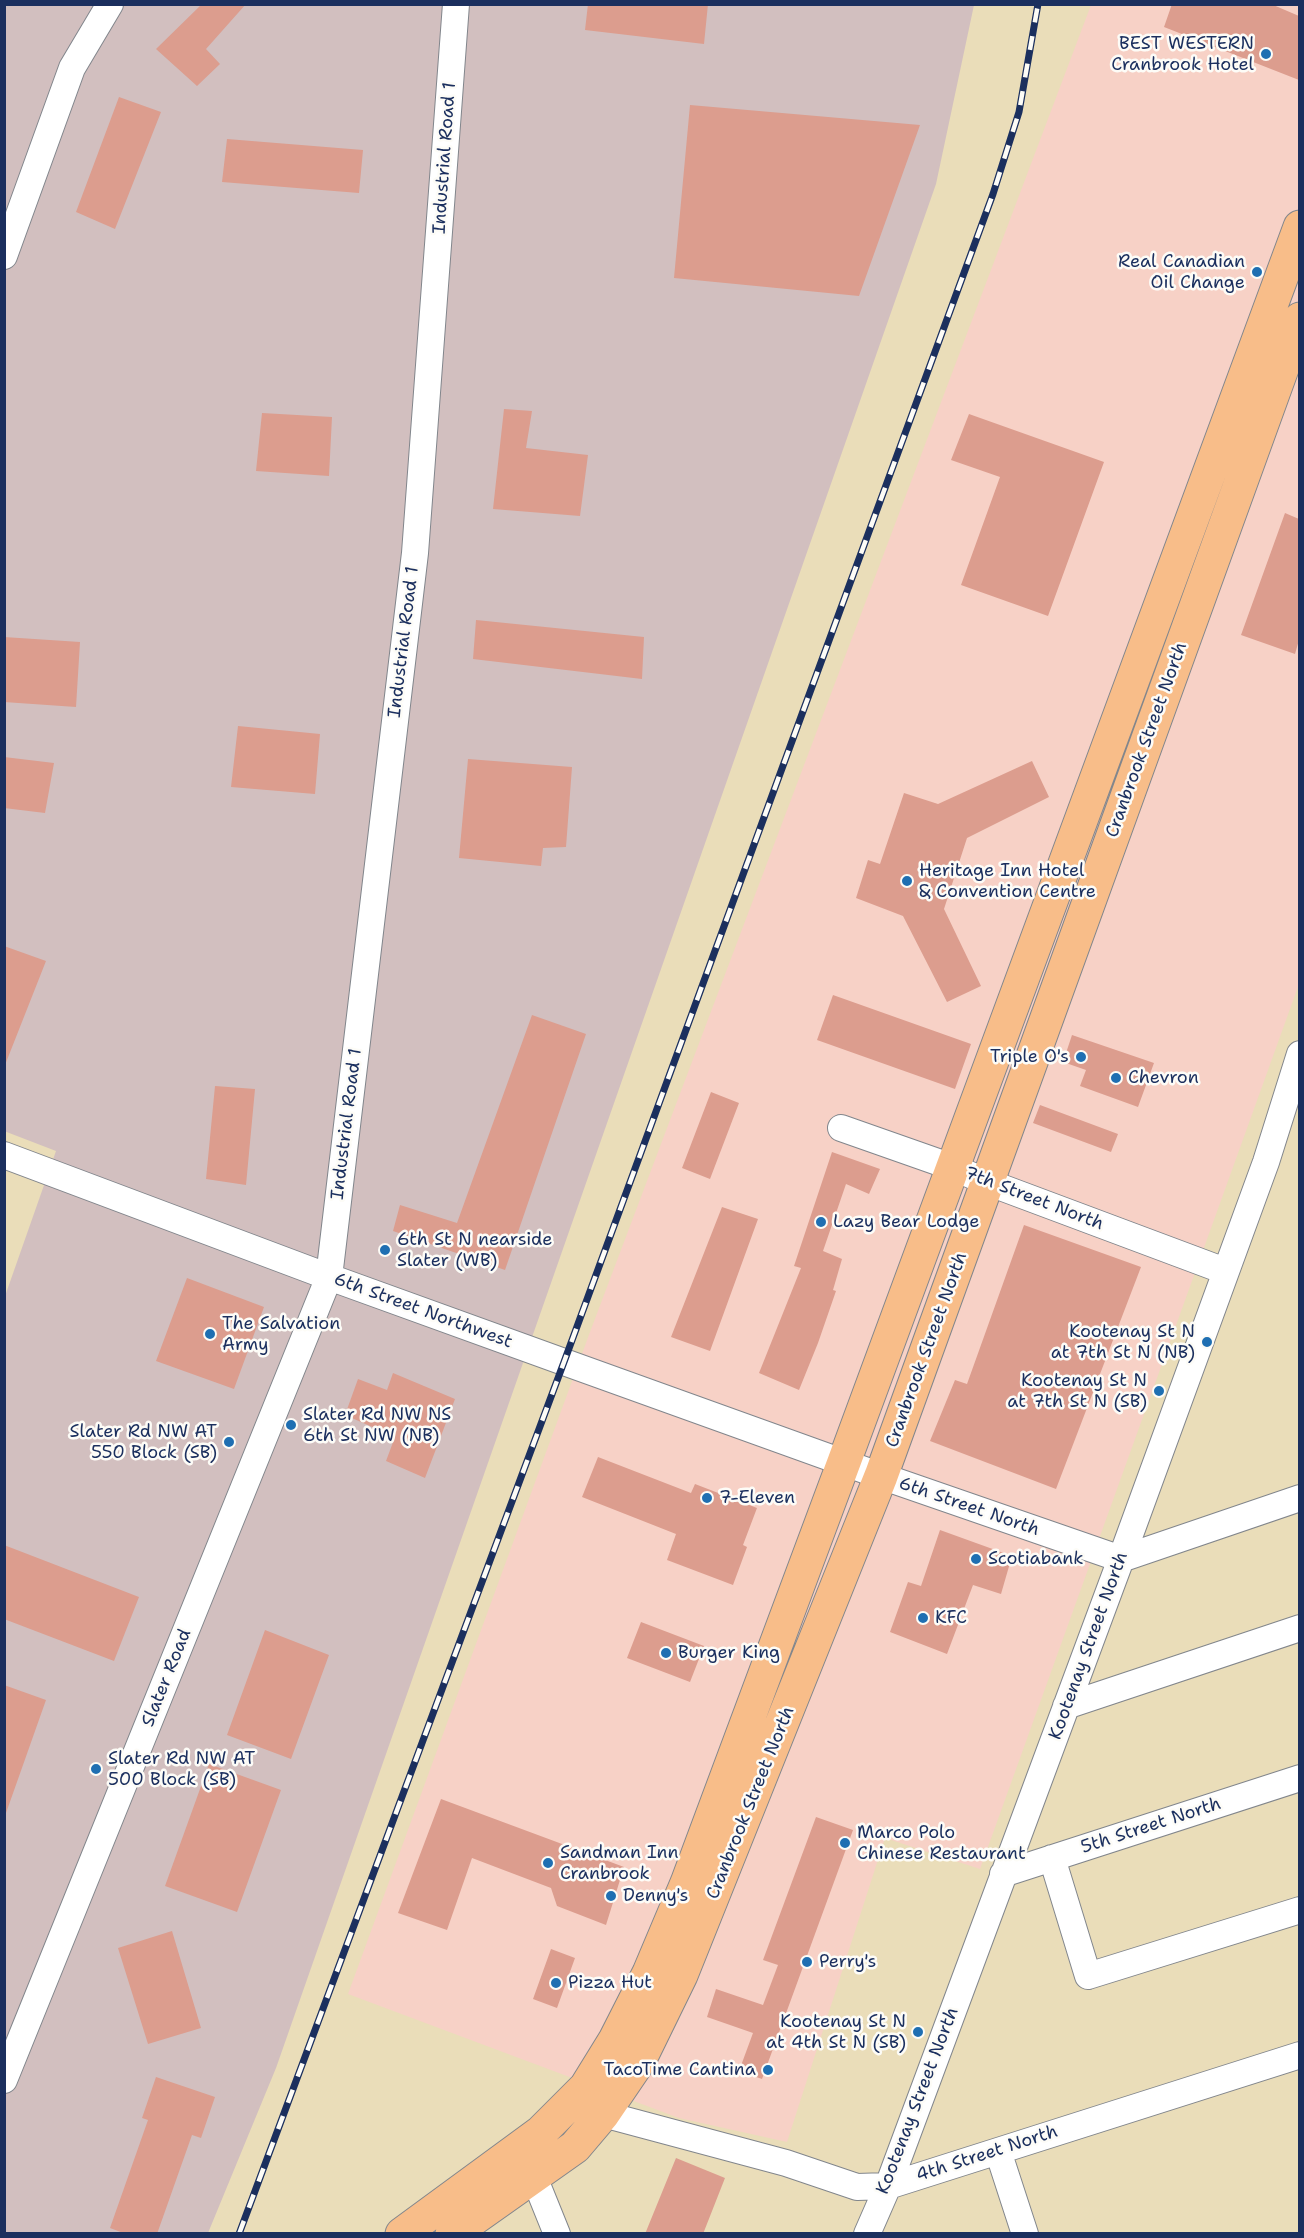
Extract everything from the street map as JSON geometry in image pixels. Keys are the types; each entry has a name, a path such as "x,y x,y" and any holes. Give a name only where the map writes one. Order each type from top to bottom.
{"highway":[{"name":"Cranbrook Street North","path":"541,2132 586,2086 615,2040 649,1973 687,1883 1299,227"},
{"name":"Cranbrook Street North","path":"452,2234 575,2147 603,2114 639,2061 681,1975 881,1476 1299,319"},
{"path":"534,2177 529,2158 541,2132"},
{"path":"402,2234 541,2132"}],"street":[{"path":"4,256 72,68 110,4"},
{"name":"Industrial Road 1","path":"329,1277 415,553 456,4"},
{"name":"Kootenay Street North","path":"875,2226 1266,1162 1299,1054"},
{"name":"7th Street North","path":"841,1128 952,1167 1225,1271"},
{"name":"6th Street Northwest","path":"4,1155 329,1277 844,1462"},
{"name":"Slater Road","path":"4,2080 329,1277"},
{"name":"6th Street North","path":"844,1462 1121,1559"},
{"path":"1121,1559 1299,1498"},
{"path":"1066,1706 1299,1628"},
{"name":"5th Street North","path":"1003,1874 1299,1778"},
{"path":"1052,1858 1088,1976 1299,1910"},
{"name":"4th Street North","path":"603,2114 786,2163 857,2187 888,2186 1299,2055"},
{"path":"998,2151 1025,2234"},
{"path":"534,2177 557,2234"}],"shaded area":[{"path":"5,5 974,5 936,184 276,2068 208,2233 5,2234 4,1299 56,1151 4,1131"},
{"path":"1091,5 1299,5 1299,984 980,1869 885,1838 787,2142 679,2118 348,1994 590,1332"}],"building":[{"path":"202,4 246,4 206,49 220,64 197,86 156,49"},
{"path":"588,4 708,4 704,44 585,30"},
{"name":"BEST WESTERN Cranbrook Hotel","path":"1172,4 1271,4 1299,16 1299,80 1164,27"},
{"path":"119,97 161,112 115,229 76,212"},
{"path":"690,105 920,125 859,296 674,278"},
{"path":"227,139 363,150 359,193 222,182"},
{"path":"504,409 532,411 526,448 588,455 580,516 493,509"},
{"path":"262,413 332,417 329,476 256,471"},
{"path":"969,414 1104,462 1048,616 961,585 1000,477 951,460"},
{"path":"1285,513 1299,519 1299,640 1295,654 1241,635"},
{"path":"476,620 644,637 642,679 473,659"},
{"path":"4,637 80,642 76,707 4,702"},
{"path":"238,726 320,734 315,794 231,787"},
{"path":"4,757 54,763 45,813 4,808"},
{"path":"468,759 572,767 566,847 543,848 541,866 459,858"},
{"name":"Heritage Inn Hotel & Convention Centre","path":"1032,761 1049,797 967,838 944,909 981,986 947,1002 903,916 856,898 868,860 880,864 904,793 938,804"},
{"path":"4,946 46,961 5,1065 4,1065"},
{"path":"833,995 971,1044 955,1089 817,1040"},
{"path":"532,1015 586,1034 505,1270 393,1231 400,1205 457,1223"},
{"name":"Chevron","path":"1072,1035 1154,1063 1138,1107 1080,1086 1086,1070 1063,1062"},
{"path":"215,1086 255,1089 246,1185 206,1179"},
{"path":"711,1092 739,1103 710,1179 682,1168"},
{"name":"Chevron","path":"1040,1105 1118,1134 1111,1152 1033,1123"},
{"path":"832,1152 880,1169 869,1194 846,1184 823,1251 842,1259 833,1290 836,1291 799,1390 759,1373 801,1268 794,1266"},
{"path":"722,1207 758,1219 710,1351 671,1337"},
{"path":"1024,1225 1141,1267 1056,1489 930,1441 955,1380 967,1384"},
{"name":"The Salvation Army","path":"187,1278 264,1307 234,1389 156,1361"},
{"path":"393,1373 455,1399 425,1478 386,1461 395,1437 345,1415 358,1379 387,1390"},
{"path":"598,1457 691,1493 695,1484 757,1508 743,1545 747,1547 733,1585 667,1560 676,1534 582,1497"},
{"path":"940,1530 1012,1556 1001,1594 973,1585 947,1654 890,1632 908,1582 921,1586"},
{"path":"4,1545 139,1597 114,1661 4,1619"},
{"path":"641,1622 704,1646 690,1682 627,1658"},
{"path":"265,1630 329,1655 291,1759 227,1735"},
{"path":"4,1685 46,1700 6,1813 4,1812"},
{"path":"209,1764 281,1790 237,1912 165,1886"},
{"name":"Sandman Inn Cranbrook","path":"441,1799 624,1867 606,1925 557,1906 551,1888 472,1858 447,1930 398,1913"},
{"path":"816,1817 853,1830 762,2079 739,2071 753,2033 707,2017 716,1989 763,2005 778,1965 763,1960"},
{"path":"172,1931 201,2028 148,2044 118,1948"},
{"path":"551,1949 575,1958 557,2008 533,1999"},
{"path":"156,2077 215,2097 201,2138 192,2135 157,2234 126,2234 110,2228 148,2120 142,2118"},
{"path":"676,2158 725,2178 703,2234 645,2234"}],"railway":[{"path":"239,2234 564,1362 993,194 1019,112 1038,4"}],"place":[{"name":"BEST WESTERN Cranbrook Hotel","path":"1266,54"},
{"name":"Real Canadian Oil Change","path":"1257,272"},
{"name":"Heritage Inn Hotel & Convention Centre","path":"907,881"},
{"name":"Triple O's","path":"1081,1057"},
{"name":"Chevron","path":"1116,1078"},
{"name":"Lazy Bear Lodge","path":"821,1222"},
{"name":"6th St N nearside Slater (WB)","path":"385,1250"},
{"name":"The Salvation Army","path":"210,1334"},
{"name":"Kootenay St N at 7th St N (NB)","path":"1207,1342"},
{"name":"Kootenay St N at 7th St N (SB)","path":"1159,1391"},
{"name":"Slater Rd NW NS 6th St NW (NB)","path":"291,1425"},
{"name":"Slater Rd NW AT 550 Block (SB)","path":"229,1442"},
{"name":"7-Eleven","path":"707,1498"},
{"name":"Scotiabank","path":"976,1559"},
{"name":"KFC","path":"923,1618"},
{"name":"Burger King","path":"666,1653"},
{"name":"Slater Rd NW AT 500 Block (SB)","path":"96,1769"},
{"name":"Marco Polo Chinese Restaurant","path":"845,1843"},
{"name":"Sandman Inn Cranbrook","path":"548,1863"},
{"name":"Denny's","path":"611,1896"},
{"name":"Perry's","path":"807,1962"},
{"name":"Pizza Hut","path":"556,1983"},
{"name":"Kootenay St N at 4th St N (SB)","path":"918,2032"},
{"name":"TacoTime Cantina","path":"768,2070"}]}
